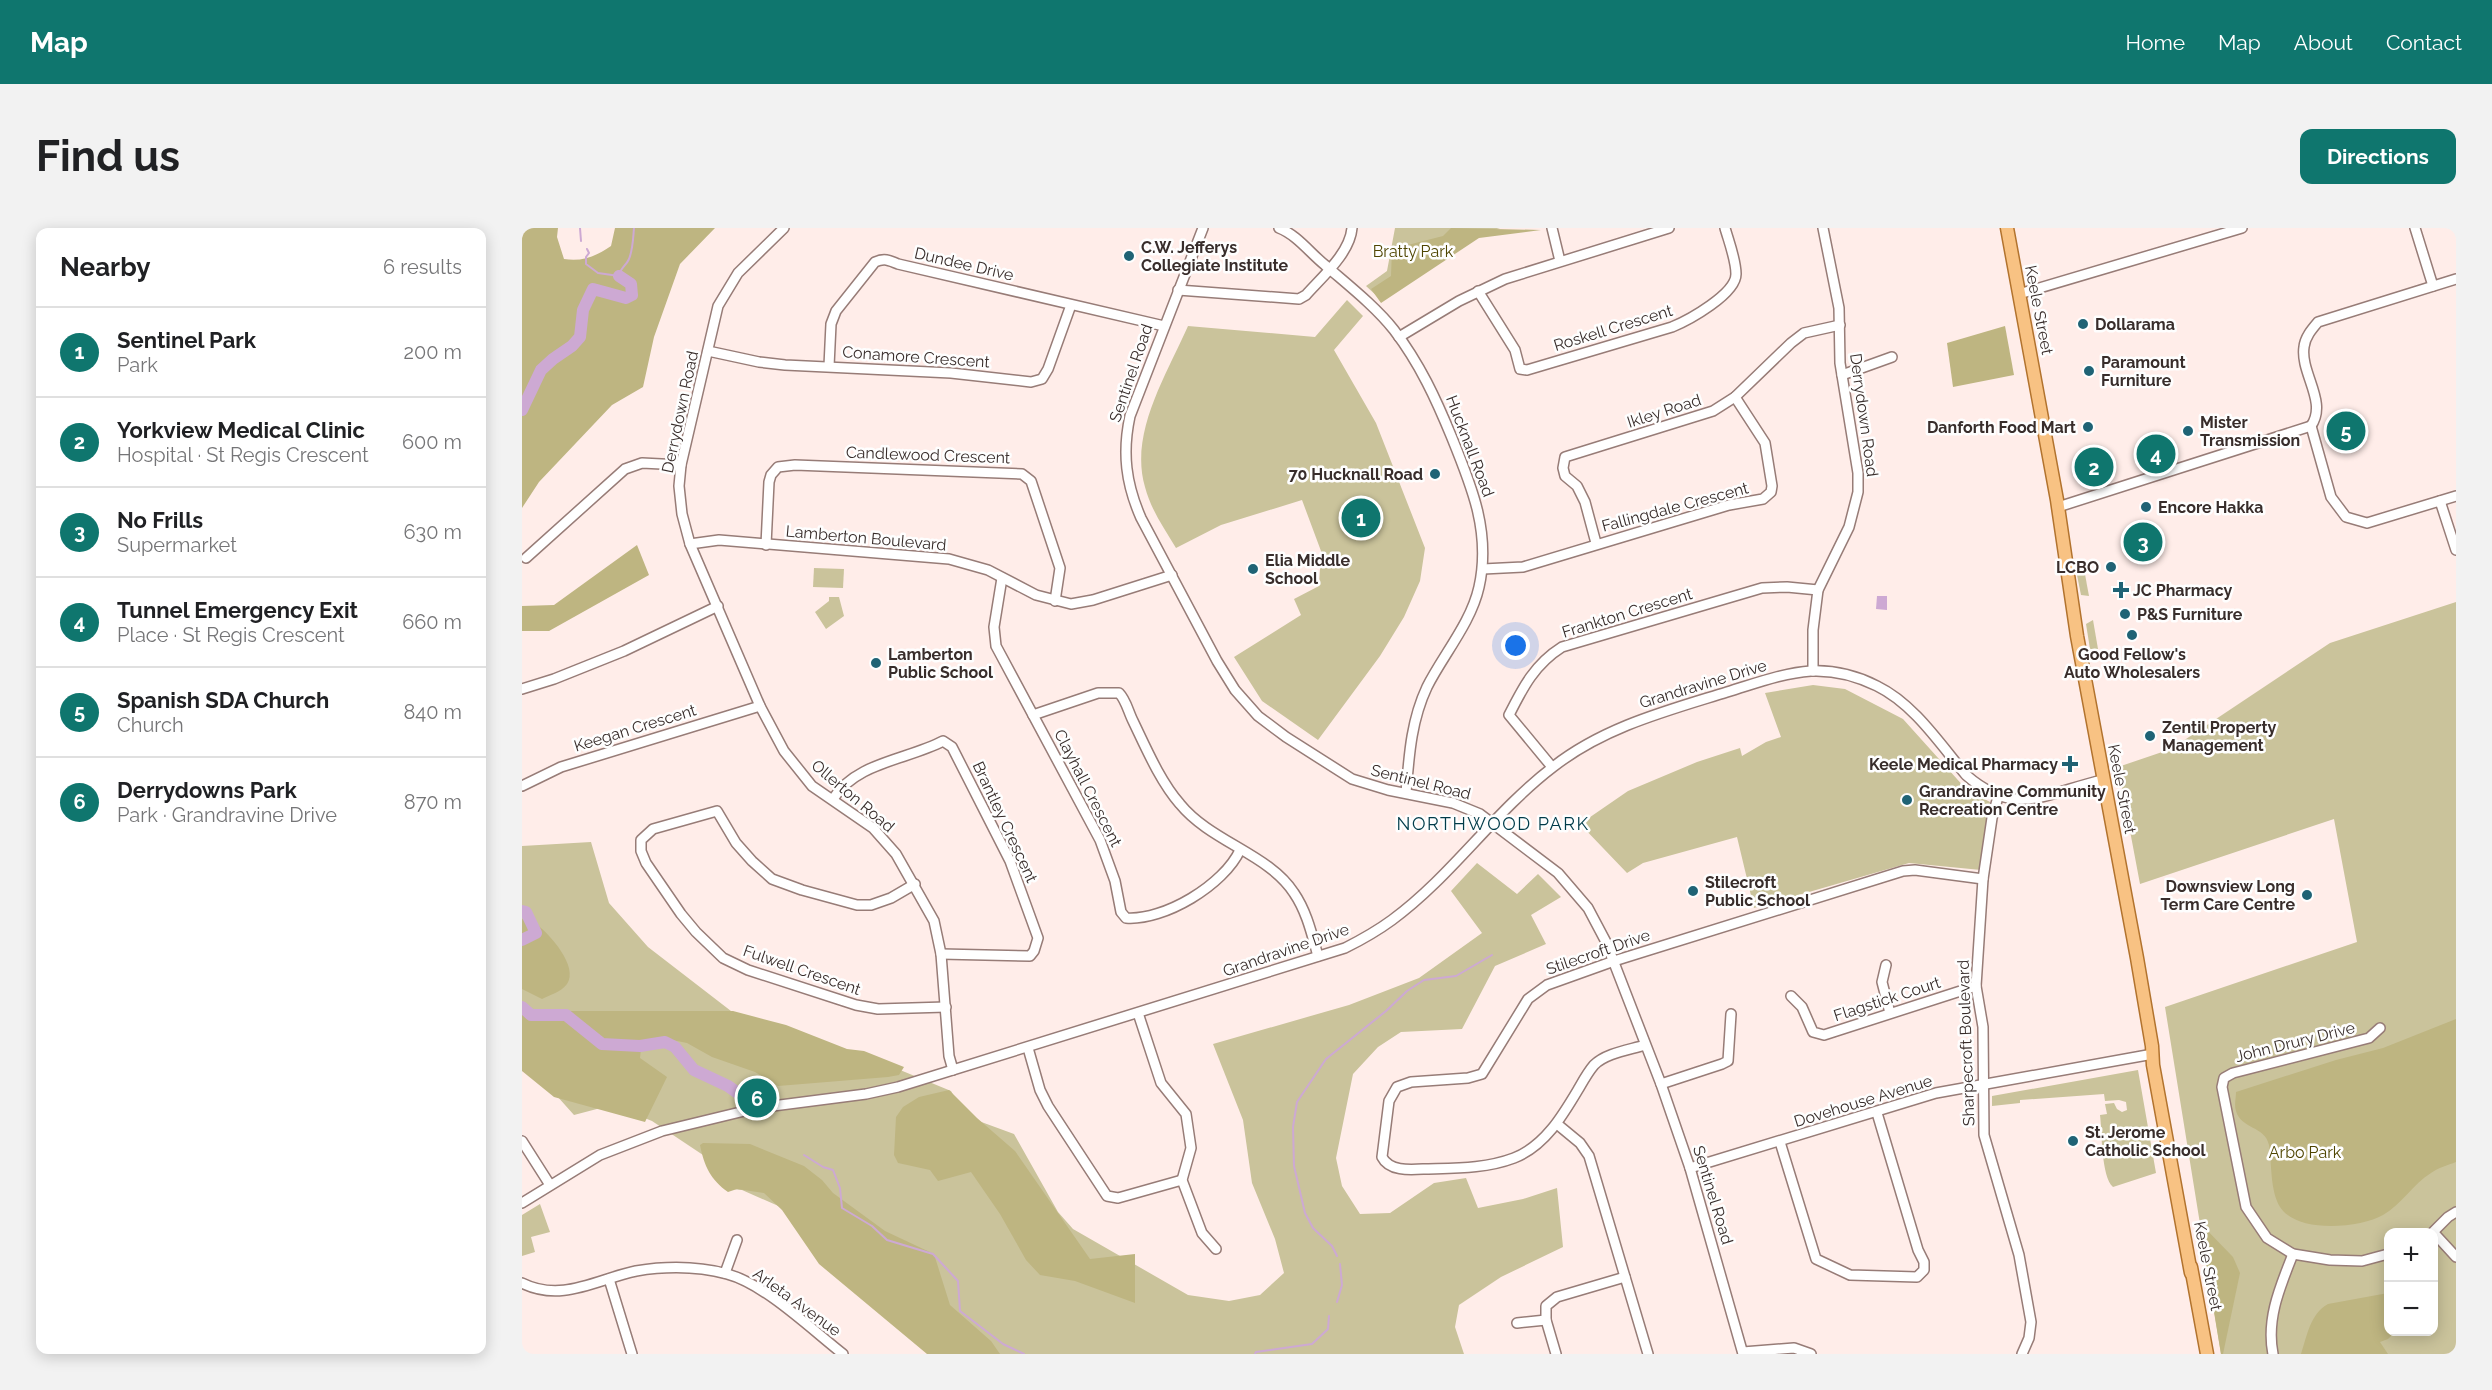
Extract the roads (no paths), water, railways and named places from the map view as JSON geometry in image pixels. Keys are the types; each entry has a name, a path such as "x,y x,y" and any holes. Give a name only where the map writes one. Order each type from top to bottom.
{"main road":[{"name":"Keele Street","path":"2007,228 2058,507 2077,636 2206,1354"}],"street":[{"name":"Derrydown Road","path":"784,228 729,285 718,306 681,465 679,486 682,514 690,544 760,705 784,751"},
{"name":"Sentinel Road","path":"1203,228 1130,416 1124,457 1134,501 1217,661 1235,690 1258,716 1286,737 1352,779 1463,807 1480,814 1552,868 1576,892 1595,921 1614,961 1661,1084 1690,1168 1743,1353"},
{"name":"Hucknall Road","path":"1279,228 1296,239 1377,312 1399,337 1434,394 1472,487 1482,528 1483,569 1475,601 1428,686 1416,717 1411,732 1406,794"},
{"path":"1178,290 1299,299 1306,295 1350,242 1353,228"},
{"path":"1552,228 1560,261"},
{"path":"1399,337 1478,291 1505,279 1669,228"},
{"name":"Roskell Crescent","path":"1478,291 1515,350 1520,369 1527,370 1672,327 1688,321 1710,306 1733,284 1736,276 1725,228"},
{"name":"Derrydown Road","path":"1813,671 1813,630 1818,590 1849,527 1858,492 1858,473 1842,375 1839,308 1823,228"},
{"path":"2019,294 2242,228"},
{"path":"2415,228 2433,286"},
{"name":"Dundee Drive","path":"829,366 831,324 836,311 874,262 886,259 898,264 1164,326"},
{"path":"2456,279 2318,322 2308,333 2304,346 2304,361 2317,411 2310,426 2331,497 2346,517 2367,523 2456,496"},
{"name":"Conamore Crescent","path":"708,351 759,362 1037,381 1042,379 1048,369 1071,304"},
{"name":"Ikley Road","path":"1596,543 1585,502 1577,486 1565,476 1563,468 1565,457 1713,411 1735,397 1804,333 1840,325"},
{"path":"1842,375 1892,357"},
{"name":"Fallingdale Crescent","path":"1483,569 1523,567 1596,543 1768,496 1772,486 1765,443 1735,397"},
{"path":"2058,507 2310,426"},
{"path":"526,558 625,469 642,464 681,465"},
{"name":"Candlewood Crescent","path":"766,545 769,482 771,475 778,467 786,465 1016,473 1031,481 1058,562 1060,577 1055,601"},
{"path":"2440,501 2456,550"},
{"name":"Lamberton Boulevard","path":"690,544 719,540 933,557 988,570 1036,595 1071,604 1093,600 1172,575"},
{"name":"Clayhall Crescent","path":"1002,578 994,639 1100,840 1115,881 1121,912 1126,918 1136,919 1168,909 1204,892 1217,881 1240,850"},
{"name":"Frankton Crescent","path":"1552,767 1509,715 1530,676 1562,647 1762,588 1786,587 1818,590"},
{"path":"522,689 554,679 624,651 718,606"},
{"name":"Grandravine Drive","path":"522,1203 600,1155 662,1131 757,1107 871,1093 911,1084 1345,948 1392,920 1412,904 1552,767 1578,749 1636,720 1777,677 1813,671 1836,673 1857,678 1882,689 1903,703 1966,775 1998,797 2031,800 2103,780"},
{"path":"1033,715 1098,693 1119,693 1179,804 1205,828 1278,874 1294,892 1308,919 1318,956"},
{"name":"Keegan Crescent","path":"522,786 561,767 760,705"},
{"name":"Brantley Crescent","path":"833,799 839,789 861,772 943,741 952,747 1010,861 1038,938 1030,956 941,954"},
{"name":"Ollerton Road","path":"784,751 812,786 873,828 896,854 915,884 934,921 941,954 949,1056 953,1070"},
{"name":"Sharpecroft Boulevard","path":"1998,797 1992,818 1983,879 1976,986 1983,1027 1984,1135 2019,1255 2031,1318 2031,1334 2022,1354"},
{"name":"Fulwell Crescent","path":"915,884 891,898 871,905 857,905 772,879 736,843 717,811 653,829 641,840 641,851 646,863 681,914 723,958 748,970 856,1005 878,1009 946,1008"},
{"name":"Stilecroft Drive","path":"1645,1045 1607,1057 1594,1065 1557,1124 1541,1140 1518,1156 1472,1168 1402,1169 1387,1164 1382,1157 1389,1101 1397,1087 1410,1082 1468,1078 1482,1074 1531,995 1546,985 1614,961 1903,871 1915,870 1983,879"},
{"path":"1886,965 1882,982 1890,1013"},
{"name":"Flagstick Court","path":"1791,996 1802,1007 1813,1032 1824,1035 1976,986"},
{"path":"1138,1013 1161,1083 1184,1108 1191,1148 1182,1180 1203,1233 1216,1249"},
{"path":"1661,1084 1722,1065 1728,1060 1731,1014"},
{"name":"John Drury Drive","path":"2380,1029 2369,1038 2233,1073 2222,1082 2246,1206 2267,1238 2293,1254 2354,1261 2384,1255"},
{"path":"1028,1048 1043,1097 1107,1196 1118,1198 1182,1180"},
{"name":"Dovehouse Avenue","path":"1690,1168 1936,1093 2153,1054"},
{"path":"1780,1142 1816,1259 1850,1275 1917,1277 1924,1270 1924,1262 1918,1250 1876,1113"},
{"path":"1557,1124 1580,1143 1589,1156 1648,1354"},
{"path":"522,1141 550,1185"},
{"path":"2438,1228 2456,1212"},
{"path":"2438,1238 2456,1257"},
{"path":"725,1274 737,1240"},
{"path":"2273,1354 2270,1335 2273,1313 2293,1254"},
{"name":"Arleta Avenue","path":"522,1283 538,1290 563,1292 635,1272 665,1267 696,1268 725,1274 760,1290 843,1354"},
{"path":"1556,1354 1546,1320 1546,1306 1557,1297 1624,1277"},
{"path":"609,1279 632,1354"},
{"path":"1517,1323 1546,1320"},
{"path":"1743,1353 1794,1348 1811,1354"}],"waterway":[{"path":"580,228 581,241"},
{"path":"587,249 589,253 586,257 586,264 598,273 619,276 630,255 634,228"},
{"path":"522,410 541,370 580,337 583,310 593,289 626,298 632,295 631,284 619,276"},
{"path":"522,911 526,912 536,933 522,940"},
{"path":"1337,1256 1332,1246 1313,1228 1305,1213 1294,1166 1293,1127 1297,1102 1326,1059 1386,1011 1407,991 1424,980 1456,976 1492,955"},
{"path":"522,1007 531,1015 566,1015 602,1044 640,1046 665,1042 675,1047 694,1070 728,1086 742,1096"},
{"path":"804,1155 823,1167 833,1170 840,1188 842,1208 872,1226 887,1240 933,1254 958,1281 960,1311 1003,1344 1024,1354"},
{"path":"1337,1302 1342,1285 1340,1264"},
{"path":"1255,1354 1312,1344 1328,1329 1329,1316"}],"place":[{"name":"C.W. Jefferys Collegiate Institute","path":"1129,256"},
{"name":"Dollarama","path":"2083,324"},
{"name":"Paramount Furniture","path":"2089,371"},
{"name":"Danforth Food Mart","path":"2088,427"},
{"name":"Mister Transmission","path":"2188,431"},
{"name":"Spanish SDA Church","path":"2346,431"},
{"name":"Tunnel Emergency Exit","path":"2156,454"},
{"name":"Yorkview Medical Clinic","path":"2094,467"},
{"name":"70 Hucknall Road","path":"1435,474"},
{"name":"Encore Hakka","path":"2146,507"},
{"name":"Sentinel Park","path":"1361,518"},
{"name":"No Frills","path":"2143,542"},
{"name":"LCBO","path":"2111,567"},
{"name":"Elia Middle School","path":"1253,569"},
{"name":"JC Pharmacy","path":"2121,590"},
{"name":"P&S Furniture","path":"2125,614"},
{"name":"Good Fellow's Auto Wholesalers","path":"2132,635"},
{"name":"Lamberton Public School","path":"876,663"},
{"name":"Zentil Property Management","path":"2150,736"},
{"name":"Keele Medical Pharmacy","path":"2070,764"},
{"name":"Grandravine Community Recreation Centre","path":"1907,800"},
{"name":"Stilecroft Public School","path":"1693,891"},
{"name":"Downsview Long Term Care Centre","path":"2307,895"},
{"name":"Derrydowns Park","path":"757,1098"},
{"name":"St. Jerome Catholic School","path":"2073,1141"}],"district":[{"name":"NORTHWOOD PARK","path":"1493,823"}],"park label":[{"name":"Bratty Park","path":"1413,251"},
{"name":"Arbo Park","path":"2305,1152"}]}
